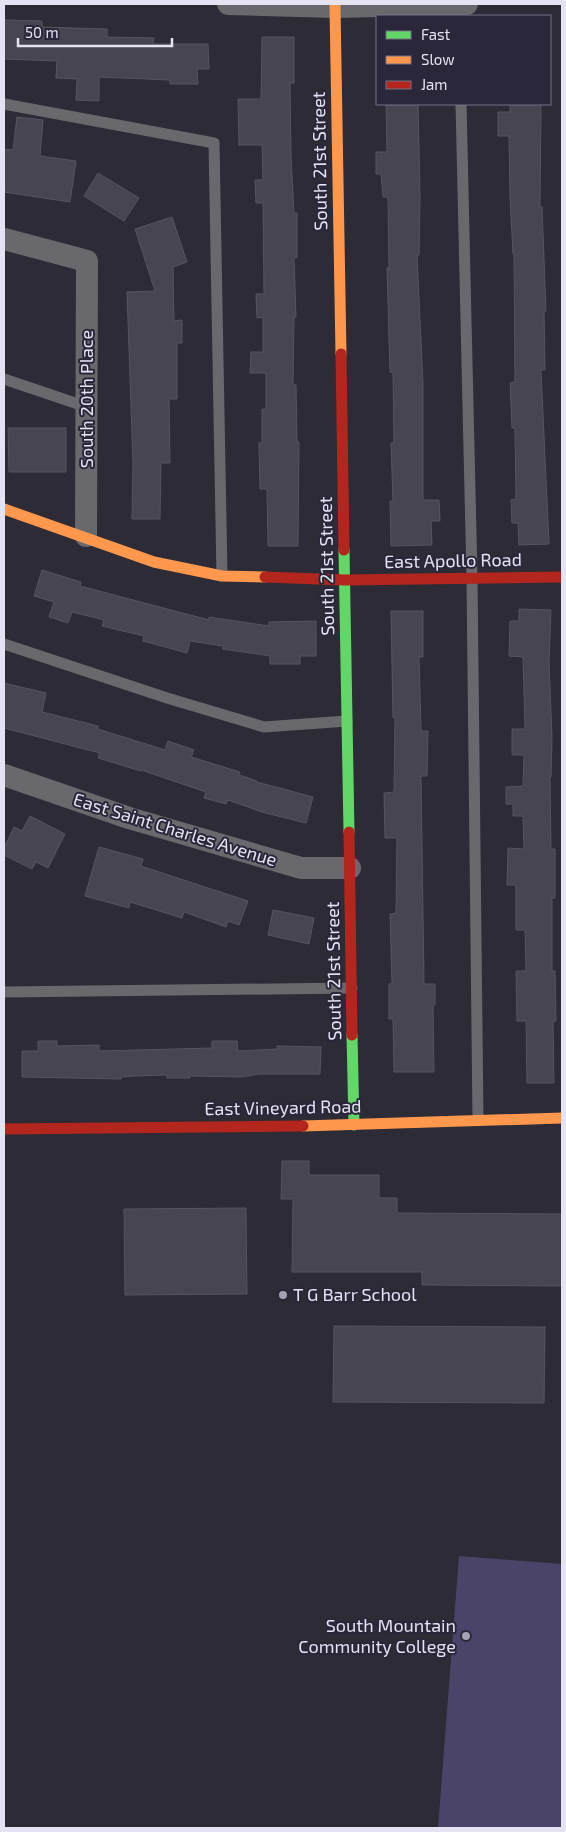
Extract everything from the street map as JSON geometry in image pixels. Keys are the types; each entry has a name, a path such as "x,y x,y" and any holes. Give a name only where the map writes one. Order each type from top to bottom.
{"street":[{"path":"228,4 335,7 466,4"},
{"name":"South 21st Street","path":"335,7 354,1125"},
{"name":"South 20th Place","path":"4,239 87,261 86,536"},
{"name":"East Apollo Road","path":"4,509 86,536 154,562 222,576 345,580 562,576"},
{"name":"East Saint Charles Avenue","path":"4,774 129,818 300,868 350,868"},
{"name":"East Vineyard Road","path":"4,1129 354,1125 562,1118"}],"lane":[{"path":"4,104 214,143 222,576"},
{"path":"461,105 472,578 478,1120"},
{"path":"4,379 87,407"},
{"path":"4,644 167,698 264,727 347,721"},
{"path":"4,992 352,988"}],"shaded area":[{"path":"459,1556 562,1564 562,1828 438,1828"}],"building":[{"path":"4,20 42,21 42,27 107,29 107,37 154,38 153,44 208,44 209,69 197,69 198,84 170,84 170,80 99,77 99,101 76,100 77,79 56,78 57,61 4,59"},
{"path":"262,37 294,37 294,83 290,83 294,213 297,213 297,257 294,258 296,317 294,317 293,385 296,385 297,442 299,442 298,546 268,546 267,489 260,489 259,443 262,443 262,409 266,409 266,373 250,373 251,352 263,352 263,317 257,318 256,294 264,294 263,203 256,203 255,180 263,180 262,145 239,145 238,99 261,99"},
{"path":"386,105 418,105 420,197 419,255 417,255 423,384 423,500 439,500 440,521 431,521 432,545 391,546 390,501 393,501 391,443 394,443 393,372 390,372 387,268 389,268 388,197 383,197 381,174 376,174 376,152 387,152"},
{"path":"510,105 541,105 540,207 542,207 546,311 544,311 545,370 541,370 549,544 519,545 518,523 512,523 511,500 516,499 515,428 512,428 510,383 515,382 514,254 510,197 509,136 498,136 498,112 510,112"},
{"path":"17,117 43,120 40,156 76,161 70,202 4,192 4,149 13,150"},
{"path":"98,173 139,198 124,221 84,196"},
{"path":"172,217 187,262 173,267 174,321 182,320 182,343 177,343 177,399 169,399 170,463 161,463 160,519 132,519 133,463 127,292 155,291 135,229"},
{"path":"8,428 66,428 66,472 9,472"},
{"path":"42,570 81,582 80,586 209,620 209,617 269,626 269,622 316,621 316,656 300,656 300,664 270,664 270,656 223,649 223,646 190,641 187,653 143,641 144,636 102,626 104,620 72,612 68,623 49,617 54,602 34,596"},
{"path":"519,609 551,610 549,662 552,737 550,777 551,849 555,849 555,898 552,898 552,971 555,971 556,1021 553,1021 554,1083 527,1083 526,1021 517,1021 516,971 526,971 525,930 516,930 516,885 507,885 508,848 524,849 523,816 513,816 513,804 506,804 506,787 523,786 524,755 512,755 512,729 525,729 523,657 509,656 510,621 519,621"},
{"path":"391,611 423,611 423,657 419,657 421,731 428,731 427,776 421,776 424,984 435,984 435,1005 433,1005 434,1072 394,1072 393,1019 389,1019 389,984 392,984 390,914 396,913 397,838 385,838 384,793 394,792 395,718 393,718"},
{"path":"4,683 46,693 42,712 98,726 98,729 165,750 168,741 194,750 191,757 240,772 239,775 257,782 313,797 306,823 262,812 228,800 226,804 204,798 206,792 98,758 100,753 4,728"},
{"path":"30,816 65,834 48,868 36,862 32,869 4,855 4,848 14,827 22,831"},
{"path":"99,847 143,859 141,866 248,901 239,925 228,921 226,927 184,912 182,918 130,902 129,908 85,896"},
{"path":"273,910 314,918 309,944 268,935"},
{"path":"38,1041 57,1041 57,1046 99,1045 99,1051 212,1048 212,1041 237,1041 238,1051 277,1049 277,1046 321,1047 320,1074 259,1074 242,1077 190,1076 190,1078 167,1078 167,1075 121,1077 121,1079 22,1077 22,1051 38,1051"},
{"path":"282,1161 309,1161 309,1175 379,1175 379,1198 397,1198 397,1213 562,1214 562,1286 422,1285 422,1272 292,1272 293,1199 281,1199"},
{"path":"246,1208 247,1294 125,1295 124,1209"},
{"path":"334,1326 545,1327 544,1403 333,1402"}],"traffic: fast":[{"path":"344,550 349,832"},
{"path":"352,1035 354,1125"}],"traffic: slow":[{"path":"335,7 341,354"},
{"path":"4,509 154,562 222,576 265,577"},
{"path":"303,1126 562,1118"}],"traffic: jam":[{"path":"341,354 344,550"},
{"path":"265,577 345,580 562,577"},
{"path":"349,832 352,1035"},
{"path":"4,1129 303,1126"}],"place":[{"name":"T G Barr School","path":"283,1295"},
{"name":"South Mountain Community College","path":"466,1636"}]}
